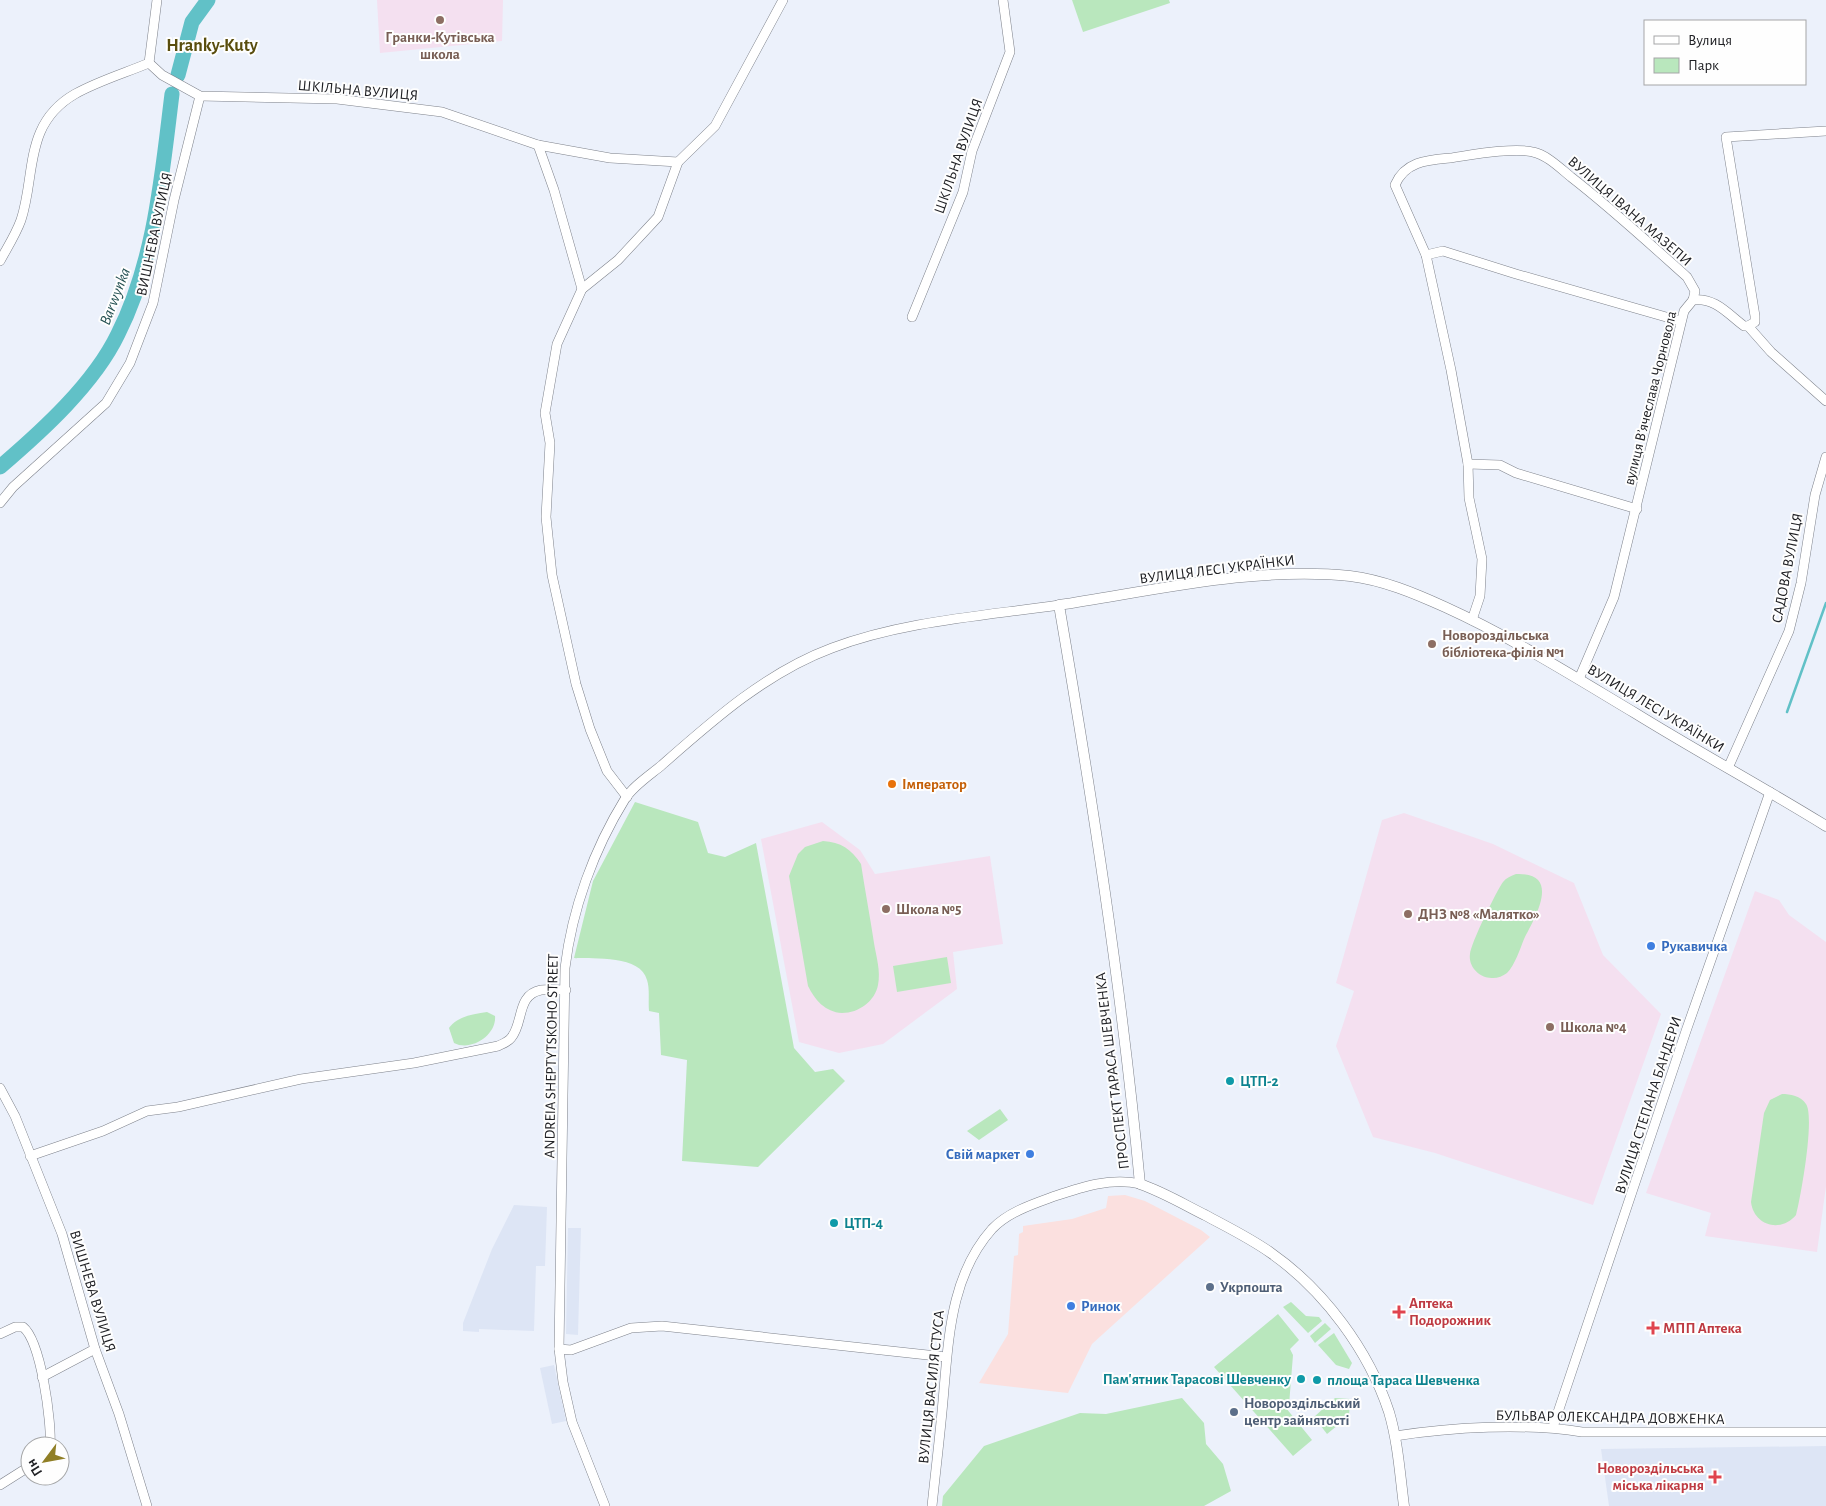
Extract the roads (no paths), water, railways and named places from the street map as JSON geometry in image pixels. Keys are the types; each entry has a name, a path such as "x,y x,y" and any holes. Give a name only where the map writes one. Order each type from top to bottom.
{"street":[{"path":"0,261 21,220 32,153 43,128 57,108 75,94 149,63 157,0"},
{"path":"626,797 607,771 590,729 576,684 552,575 546,517 550,443 545,413 557,344 582,290 618,260 658,217 678,162 715,126 783,0"},
{"name":"ШКІЛЬНА ВУЛИЦЯ","path":"912,317 963,192 972,150 1010,52 1003,0"},
{"name":"ШКІЛЬНА ВУЛИЦЯ","path":"149,63 162,75 200,96 337,99 442,112 538,145 610,158 678,162"},
{"name":"ВИШНЕВА ВУЛИЦЯ","path":"0,503 13,487 106,403 130,363 153,303 174,200 200,96"},
{"path":"1748,326 1755,322 1755,316 1726,137 1826,131"},
{"path":"538,145 554,190 582,290"},
{"name":"ВУЛИЦЯ ІВАНА МАЗЕПИ","path":"1426,255 1395,185 1404,172 1419,162 1517,151 1534,152 1548,158 1601,200 1687,277 1695,291 1693,300"},
{"path":"1472,620 1480,596 1482,559 1469,498 1468,464 1451,370 1426,255 1443,251 1680,321"},
{"name":"вулиця Вʼячеслава Чорновола","path":"1580,676 1614,597 1637,510 1680,321 1684,311 1693,300 1703,299 1715,303 1744,326 1748,326 1771,352 1826,401"},
{"name":"САДОВА ВУЛИЦЯ","path":"1729,766 1789,631 1801,582 1815,495 1826,457"},
{"name":"вулиця Вʼячеслава Чорновола","path":"1468,464 1500,465 1516,473 1637,510"},
{"name":"ВУЛИЦЯ ЛЕСІ УКРАЇНКИ","path":"1059,605 1246,577 1314,573 1378,581 1425,598 1472,620 1580,676 1826,826"},
{"name":"ANDREIA SHEPTYTSKOHO STREET","path":"605,1506 572,1422 563,1382 559,1349 565,968 568,941 593,858 626,797 731,706 802,662 832,648 902,628 1059,605"},
{"name":"ПРОСПЕКТ ТАРАСА ШЕВЧЕНКА","path":"1059,605 1088,780 1117,978 1130,1072 1140,1184 1164,1193 1244,1236 1272,1254 1304,1281 1332,1312 1358,1349 1381,1393 1395,1436 1404,1506"},
{"name":"ВУЛИЦЯ СТЕПАНА БАНДЕРИ","path":"1552,1428 1686,1031 1770,792"},
{"path":"30,1156 103,1131 147,1111 178,1107 301,1079 414,1063 498,1046 510,1040 514,1034 523,1004 527,998 541,990 566,990"},
{"name":"ВИШНЕВА ВУЛИЦЯ","path":"0,1088 15,1116 62,1234 95,1349 119,1414 148,1506"},
{"name":"ВУЛИЦЯ ВАСИЛЯ СТУСА","path":"932,1506 946,1357 954,1302 979,1246 998,1224 1024,1208 1071,1191 1121,1180 1140,1184"},
{"path":"559,1349 571,1350 631,1328 662,1326 946,1357"},
{"path":"0,1334 23,1327 28,1331 42,1377 51,1421 50,1436"},
{"path":"42,1377 95,1349"},
{"name":"БУЛЬВАР ОЛЕКСАНДРА ДОВЖЕНКА","path":"1395,1436 1495,1428 1552,1428 1582,1432 1826,1432"},
{"path":"0,1485 20,1472"}],"waterway":[{"name":"Barwynka","path":"178,75 192,22 208,0"},
{"name":"Barwynka","path":"0,467 33,438 81,389 108,353 131,306 141,277 155,217 172,94"},
{"path":"1787,712 1826,603"}],"place":[{"name":"Гранки-Кутівська школа","path":"440,20"},
{"name":"Новороздільська бібліотека-філія №1","path":"1432,644"},
{"name":"Імператор","path":"892,784"},
{"name":"Школа №5","path":"886,909"},
{"name":"ДНЗ №8 «Малятко»","path":"1408,914"},
{"name":"Рукавичка","path":"1651,946"},
{"name":"Школа №4","path":"1550,1027"},
{"name":"ЦТП-2","path":"1230,1081"},
{"name":"Свiй маркет","path":"1030,1154"},
{"name":"ЦТП-4","path":"834,1223"},
{"name":"Укрпошта","path":"1210,1287"},
{"name":"Ринок","path":"1071,1306"},
{"name":"Аптека Подорожник","path":"1399,1312"},
{"name":"МПП Аптека","path":"1653,1328"},
{"name":"Пам'ятник Тарасові Шевченку","path":"1301,1379"},
{"name":"площа Тараса Шевченка","path":"1317,1380"},
{"name":"Новороздільський центр зайнятості","path":"1234,1412"},
{"name":"Новороздільська міська лікарня","path":"1715,1477"}],"district":[{"name":"Hranky-Kuty","path":"212,45"}]}
